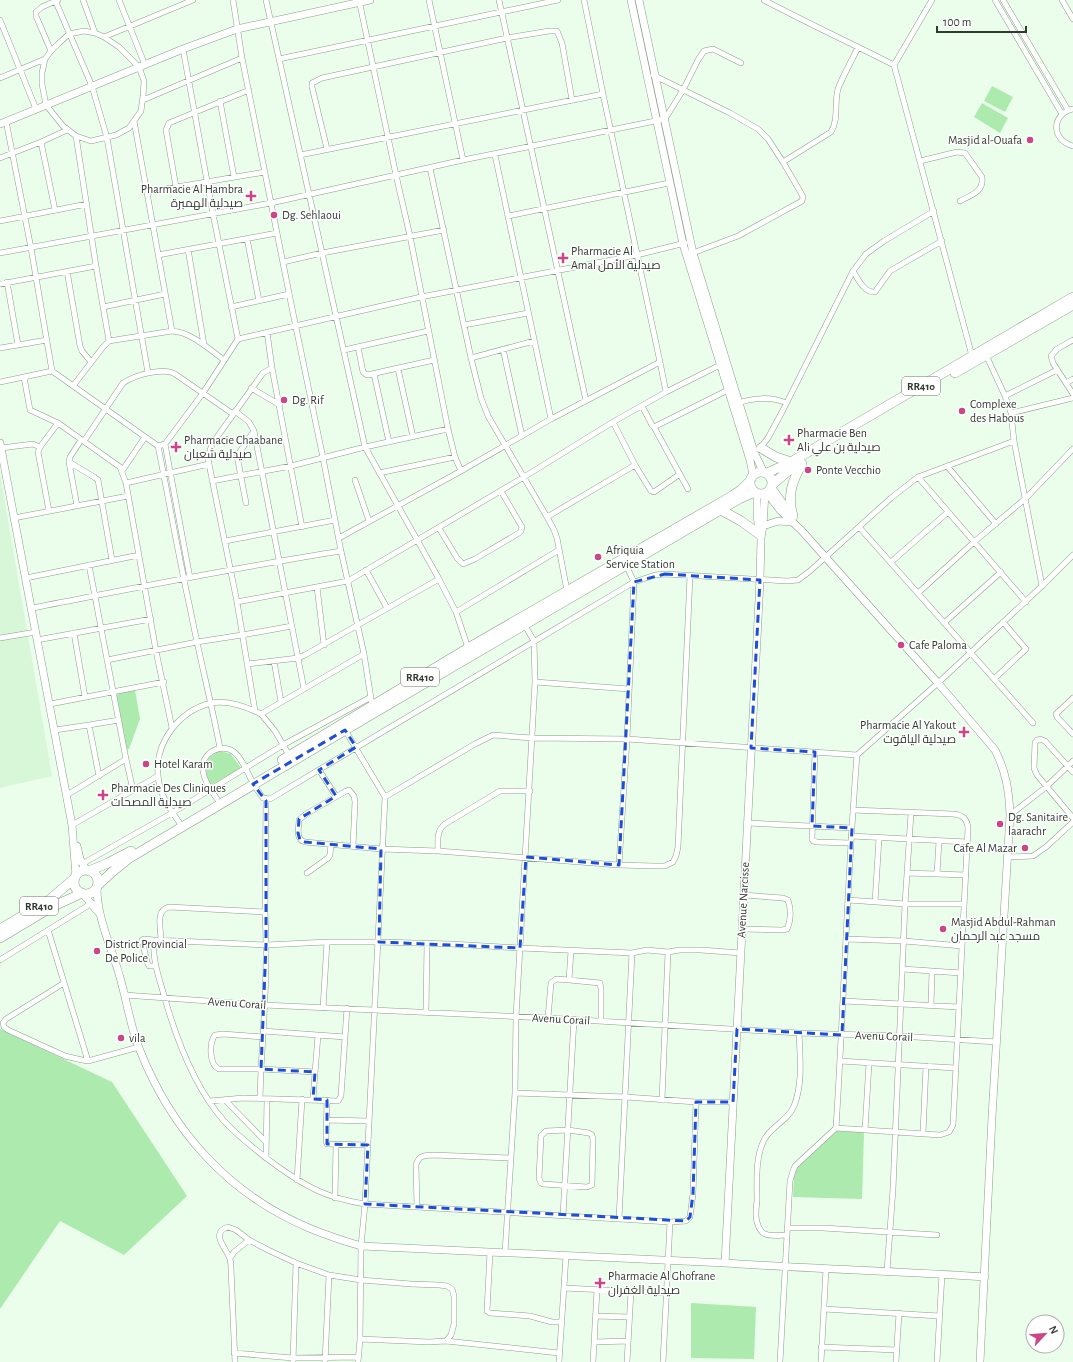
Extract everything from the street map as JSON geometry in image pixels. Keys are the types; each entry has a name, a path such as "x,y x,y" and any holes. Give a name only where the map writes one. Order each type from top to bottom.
{"highway":[{"name":"RR410","path":"2,932 52,907 83,894 91,893 112,872 128,859 252,781 371,701 468,648 736,493 758,472 765,472 791,462 1073,297"},
{"name":"RR410","path":"2,932 49,900 86,868 116,859 217,799 346,730 739,499 765,491 788,471 1073,305"},
{"path":"757,450 791,462"},
{"path":"794,519 790,503 790,491 794,479 803,462"},
{"path":"751,478 751,488 765,491 770,475 765,472"},
{"path":"721,510 761,533"},
{"path":"86,868 98,878 97,887"},
{"path":"75,877 76,888 83,894"}],"street":[{"path":"51,51 36,12 42,7 56,0 92,86 106,138 148,373"},
{"path":"83,0 95,33"},
{"path":"119,0 142,66 144,81 141,111 129,128 116,135 91,141 76,136 67,130 46,105 42,84 42,72 45,59 51,51 70,34 84,31 95,33 119,47 142,66"},
{"path":"104,37 193,0"},
{"path":"73,839 86,868 172,812 283,746 371,701 364,654 341,551 289,294 242,58 232,0"},
{"path":"266,0 365,447 456,612 468,648"},
{"path":"220,748 212,703 184,579 158,446 52,371 31,248 12,154 3,123 183,49 237,29 359,1 370,0"},
{"path":"429,0 463,160"},
{"path":"499,0 586,401"},
{"path":"279,59 367,39 502,13 558,0"},
{"path":"584,0 602,94 611,129 666,392"},
{"path":"631,0 650,75 665,119 694,253 723,363 728,390 750,460 751,478"},
{"path":"639,0 657,120 683,244 723,363 740,402 765,472"},
{"path":"764,0 822,31 858,47 894,66"},
{"path":"932,0 894,66 972,356"},
{"path":"995,0 1062,114"},
{"path":"1003,0 1071,110 1062,114 1056,124 1056,130 1062,141 1073,146"},
{"path":"1062,0 1073,19"},
{"path":"359,1 410,236 448,429 455,457 461,471"},
{"path":"0,21 36,109"},
{"path":"327,150 312,83 322,78 507,38 549,30 557,31 562,43 572,100"},
{"path":"783,162 831,132 836,116 838,89 858,47"},
{"path":"158,446 165,444 203,393 238,338 213,214 183,49"},
{"path":"665,119 704,51 713,50 741,62"},
{"path":"143,100 242,58"},
{"path":"0,78 45,59"},
{"path":"650,75 730,113 758,129 768,139 783,162 803,199 802,201 738,236 686,255"},
{"path":"176,187 166,130 167,125 195,111 249,90"},
{"path":"300,155 602,94"},
{"path":"220,101 234,177"},
{"path":"0,253 271,203 463,160 495,155 530,146 665,119"},
{"path":"134,120 172,331"},
{"path":"0,158 67,130"},
{"path":"76,136 109,341"},
{"path":"41,142 56,210"},
{"path":"920,161 957,152 965,153 982,177 982,186 977,193 960,201"},
{"path":"495,155 551,419"},
{"path":"430,168 471,358 484,409 554,530 568,591"},
{"path":"147,192 265,172"},
{"path":"508,216 669,183"},
{"path":"0,221 87,204"},
{"path":"757,450 782,412 826,328 853,271 866,254 884,241 934,211"},
{"path":"283,262 322,252 444,230"},
{"path":"158,255 277,233"},
{"path":"247,238 259,301"},
{"path":"238,338 421,297 637,255 683,244 691,240"},
{"path":"853,271 866,290 875,292 890,271 942,241"},
{"path":"188,249 204,345"},
{"path":"0,284 96,266"},
{"path":"67,271 80,346 91,362"},
{"path":"7,282 18,345"},
{"path":"103,307 165,294"},
{"path":"232,307 289,294"},
{"path":"464,325 528,313"},
{"path":"73,386 109,341 179,331 204,345 224,360"},
{"path":"344,350 428,331"},
{"path":"267,332 272,368 302,527"},
{"path":"0,348 47,340"},
{"path":"1073,340 1057,349 1051,356 1057,370 1073,394"},
{"path":"471,358 534,341"},
{"path":"358,346 365,374 370,375 434,360"},
{"path":"503,349 522,436"},
{"path":"986,355 1005,396 1011,413 1014,441 1042,586"},
{"path":"339,538 461,471 551,419 660,362"},
{"path":"237,602 348,581 501,491 613,422 666,392 723,363"},
{"path":"255,711 246,664 237,602 209,464 212,444 251,388 263,373 272,368"},
{"path":"398,369 412,437"},
{"path":"76,506 69,462 70,457 123,383 127,380 148,373 168,370 250,422 254,431 261,472 275,532 304,689"},
{"path":"1005,396 1057,370"},
{"path":"0,382 52,371"},
{"path":"374,374 389,442"},
{"path":"24,377 30,410 58,423 120,467 122,471 126,483 156,650 164,682 172,728"},
{"path":"1066,383 1073,379"},
{"path":"251,388 280,405"},
{"path":"654,427 728,390"},
{"path":"1011,413 1073,398"},
{"path":"732,405 753,399 774,400 786,403"},
{"path":"642,406 688,489"},
{"path":"613,422 635,466 651,491 654,492 680,474"},
{"path":"49,511 38,452 40,446 58,423"},
{"path":"212,481 291,466 365,447 448,429"},
{"path":"246,503 237,456 254,431"},
{"path":"122,471 145,437"},
{"path":"217,799 204,777 202,765 205,758 214,750 220,748 228,749 239,756 260,795 266,799 270,799 634,582 655,575 665,574 760,580 798,580 826,557 891,498 918,478 1014,441"},
{"path":"40,446 33,444 1,445 67,795 72,825 75,877"},
{"path":"165,444 190,578"},
{"path":"918,593 974,542 1026,498 1073,449"},
{"path":"379,473 455,457"},
{"path":"69,462 98,480 112,560"},
{"path":"126,483 209,464"},
{"path":"547,517 635,466"},
{"path":"947,466 996,524"},
{"path":"918,478 1026,602"},
{"path":"355,480 369,521"},
{"path":"438,528 457,558 463,564 513,536 521,531 522,527 501,491"},
{"path":"765,491 780,510 794,519 802,531 938,683 995,750 1006,777 1010,815 996,1042 980,1362"},
{"name":"Avenue Narcisse","path":"725,1263 760,580 761,533 757,514 765,491"},
{"path":"14,518 128,496"},
{"path":"891,562 948,512"},
{"path":"761,533 781,520 794,519"},
{"path":"225,541 335,520"},
{"path":"860,527 1033,723"},
{"path":"456,612 559,550"},
{"path":"32,608 230,569 341,551"},
{"path":"26,578 139,555"},
{"path":"780,1362 790,1181 793,1171 800,1161 836,1128 844,1001 851,836 857,755 1026,602 1073,555"},
{"path":"89,565 133,790"},
{"path":"619,865 627,739 634,582 626,565"},
{"path":"366,570 387,608"},
{"path":"944,623 1001,572"},
{"path":"353,846 355,802 354,796 349,790 306,814 299,820 298,833 301,840 331,844 381,849 438,851 619,865 665,866 673,862 678,847 690,576"},
{"path":"246,664 298,658 312,652 439,579"},
{"path":"318,587 324,645"},
{"path":"37,640 151,618"},
{"path":"994,679 1026,649 1003,622"},
{"path":"505,1253 515,1093 516,1017 535,682 534,641 524,624"},
{"path":"108,660 197,642 292,626"},
{"path":"0,638 36,632"},
{"path":"74,633 85,697"},
{"path":"261,714 364,654"},
{"path":"274,661 281,702"},
{"path":"50,704 164,682"},
{"path":"535,682 629,689"},
{"path":"1072,700 1056,714 1073,734"},
{"path":"179,822 164,800 158,776 158,758 163,743 172,728 181,718 186,715 212,703 237,705 255,711 261,714 275,731 289,756"},
{"path":"55,730 119,720"},
{"path":"89,725 99,776"},
{"path":"234,1353 293,1360 358,1360 360,1339 361,1246 365,1204 379,942 381,849 385,797 346,730"},
{"path":"385,797 488,736 493,735 532,738 627,739 857,755"},
{"path":"1073,772 1045,741 1040,739 1037,740 1035,743 1035,771 1037,776 1073,818"},
{"path":"815,752 811,837 814,842 851,843"},
{"path":"67,795 126,759"},
{"path":"1010,815 1046,787 1073,760"},
{"path":"319,770 336,796"},
{"path":"72,825 158,776"},
{"path":"438,851 438,835 442,826 500,791 530,791"},
{"path":"260,1098 266,945 266,799"},
{"path":"836,1128 944,1134 950,1132 953,1126 968,842 967,822 960,815 853,810"},
{"path":"887,1271 911,813"},
{"path":"1008,857 1029,857 1040,852 1073,822"},
{"path":"748,823 852,828"},
{"path":"851,836 968,842"},
{"path":"875,902 879,838"},
{"path":"937,874 939,841"},
{"path":"307,873 328,858 330,855 331,844"},
{"path":"907,873 966,875"},
{"path":"97,887 99,914 125,995 139,1047 154,1081 169,1108 195,1145 216,1168 261,1203 287,1218 309,1228 361,1246 985,1276"},
{"path":"83,894 92,903 99,914"},
{"path":"742,930 787,929 789,924 790,906 788,900 783,898 743,895"},
{"path":"848,900 906,904 964,904"},
{"path":"0,960 92,903"},
{"path":"161,940 160,916 161,911 164,908 265,912"},
{"path":"48,930 88,1061"},
{"path":"156,966 149,966 147,962 142,941 144,939 266,945 327,942 379,942 632,953 647,950 668,952 680,950 701,950 741,953"},
{"path":"846,939 962,946"},
{"path":"154,940 156,966 172,1022 186,1061 210,1101 224,1120 253,1149 297,1180 324,1194 343,1201 365,1204 670,1222 686,1221 690,1217 693,1194 696,1102"},
{"path":"323,1008 327,942"},
{"path":"426,1012 427,943"},
{"path":"569,980 571,951"},
{"path":"662,1100 668,952"},
{"path":"619,1219 630,1022 632,953"},
{"path":"903,969 960,973"},
{"path":"931,1005 932,971"},
{"path":"548,1018 551,983 556,980 569,980 600,983 602,989 601,1021"},
{"path":"64,983 2,1021 4,1027 75,1060 88,1061 139,1047"},
{"name":"Avenu Corail","path":"125,995 264,1005 574,1019 799,1033 900,1036 996,1042"},
{"path":"844,1001 959,1007"},
{"path":"210,1101 260,1098 338,1100 341,1096 347,1008"},
{"path":"564,1215 574,1019"},
{"path":"787,1235 768,1235 760,1230 756,1220 757,1176 758,1162 764,1141 769,1133 790,1115 794,1105 798,1091 800,1062 799,1033"},
{"path":"315,1072 216,1068 212,1060 213,1038 218,1034 318,1035 345,1037"},
{"path":"313,1099 318,1035"},
{"path":"840,1061 955,1068"},
{"path":"865,1130 869,1063"},
{"path":"923,1133 926,1066"},
{"path":"515,1093 626,1097 696,1102 733,1102"},
{"path":"266,1158 267,1099"},
{"path":"297,1180 302,1099"},
{"path":"225,1100 266,1142"},
{"path":"328,1100 327,1144 368,1145"},
{"path":"327,1120 369,1121"},
{"path":"568,1130 589,1133 592,1135 592,1185 587,1187 540,1183 541,1136 546,1131 568,1130"},
{"path":"335,1198 336,1145"},
{"path":"417,1207 416,1165 418,1159 422,1156 433,1155 511,1158"},
{"path":"663,1362 670,1222"},
{"path":"235,1362 230,1258 220,1239 220,1234 224,1228 228,1227 232,1228 249,1240 296,1263 329,1275 361,1280 447,1286 452,1289 454,1296 454,1324 451,1336 446,1341"},
{"path":"787,1228 936,1234"},
{"path":"230,1258 234,1252 249,1240"},
{"path":"490,1252 487,1311 490,1313 530,1316 552,1322 561,1322"},
{"path":"559,1362 566,1256"},
{"path":"293,1360 296,1263"},
{"path":"820,1362 826,1269"},
{"path":"937,1362 942,1274"},
{"path":"326,1360 329,1275"},
{"path":"564,1288 667,1293"},
{"path":"593,1362 597,1290"},
{"path":"627,1362 631,1291"},
{"path":"824,1309 939,1316"},
{"path":"896,1362 899,1313"},
{"path":"596,1316 629,1317"},
{"path":"360,1339 429,1342 446,1341 559,1353"},
{"path":"594,1342 628,1341"},
{"path":"821,1347 897,1350"}],"highlighted area":[{"path":"665,574 760,580 751,748 815,752 812,826 852,828 842,1035 737,1029 733,1102 696,1102 693,1194 690,1217 686,1221 365,1204 368,1145 327,1144 327,1100 313,1099 315,1072 261,1069 266,945 266,801 253,784 345,730 356,747 319,770 336,796 299,819 298,833 300,840 305,842 381,849 379,942 520,948 526,857 619,865 634,582"}],"shaded area":[{"path":"0,473 52,776 0,788"}],"green space":[{"path":"992,86 1013,97 1005,112 984,101"},
{"path":"982,103 1008,118 1000,133 974,117"},
{"path":"135,690 140,719 129,749 126,750 115,693"},
{"path":"220,751 231,754 241,768 211,785 208,780 206,765 210,757"},
{"path":"0,1029 112,1082 187,1196 124,1255 60,1221 0,1309"},
{"path":"837,1131 864,1132 862,1199 793,1197 794,1174 797,1168"},
{"path":"691,1303 756,1307 754,1359 691,1358"}],"place":[{"name":"Masjid al-Ouafa","path":"1030,140"},
{"name":"Pharmacie Al Hambra صيدلية الهمبرة","path":"251,196"},
{"name":"Dg. Sehlaoui","path":"274,215"},
{"name":"Pharmacie Al Amal صيدلية الأمل","path":"563,258"},
{"name":"Dg. Rif","path":"284,400"},
{"name":"Complexe des Habous","path":"962,411"},
{"name":"Pharmacie Ben Ali صيدلية بن علي","path":"789,440"},
{"name":"Pharmacie Chaabane صيدلية شعبان","path":"176,447"},
{"name":"Ponte Vecchio","path":"808,470"},
{"name":"Afriquia Service Station","path":"598,557"},
{"name":"Cafe Paloma","path":"901,645"},
{"name":"Pharmacie Al Yakout صيدلية الياقوت","path":"964,732"},
{"name":"Hotel Karam","path":"146,764"},
{"name":"Pharmacie Des Cliniques صيدلية المصحات","path":"103,795"},
{"name":"Dg. Sanitaire laarachr","path":"1000,824"},
{"name":"Cafe Al Mazar","path":"1025,848"},
{"name":"Masjid Abdul-Rahman مسجد عبد الرحمان","path":"943,929"},
{"name":"District Provincial De Police","path":"97,951"},
{"name":"vila","path":"121,1038"},
{"name":"Pharmacie Al Ghofrane صيدلية الغفران","path":"600,1283"}]}
